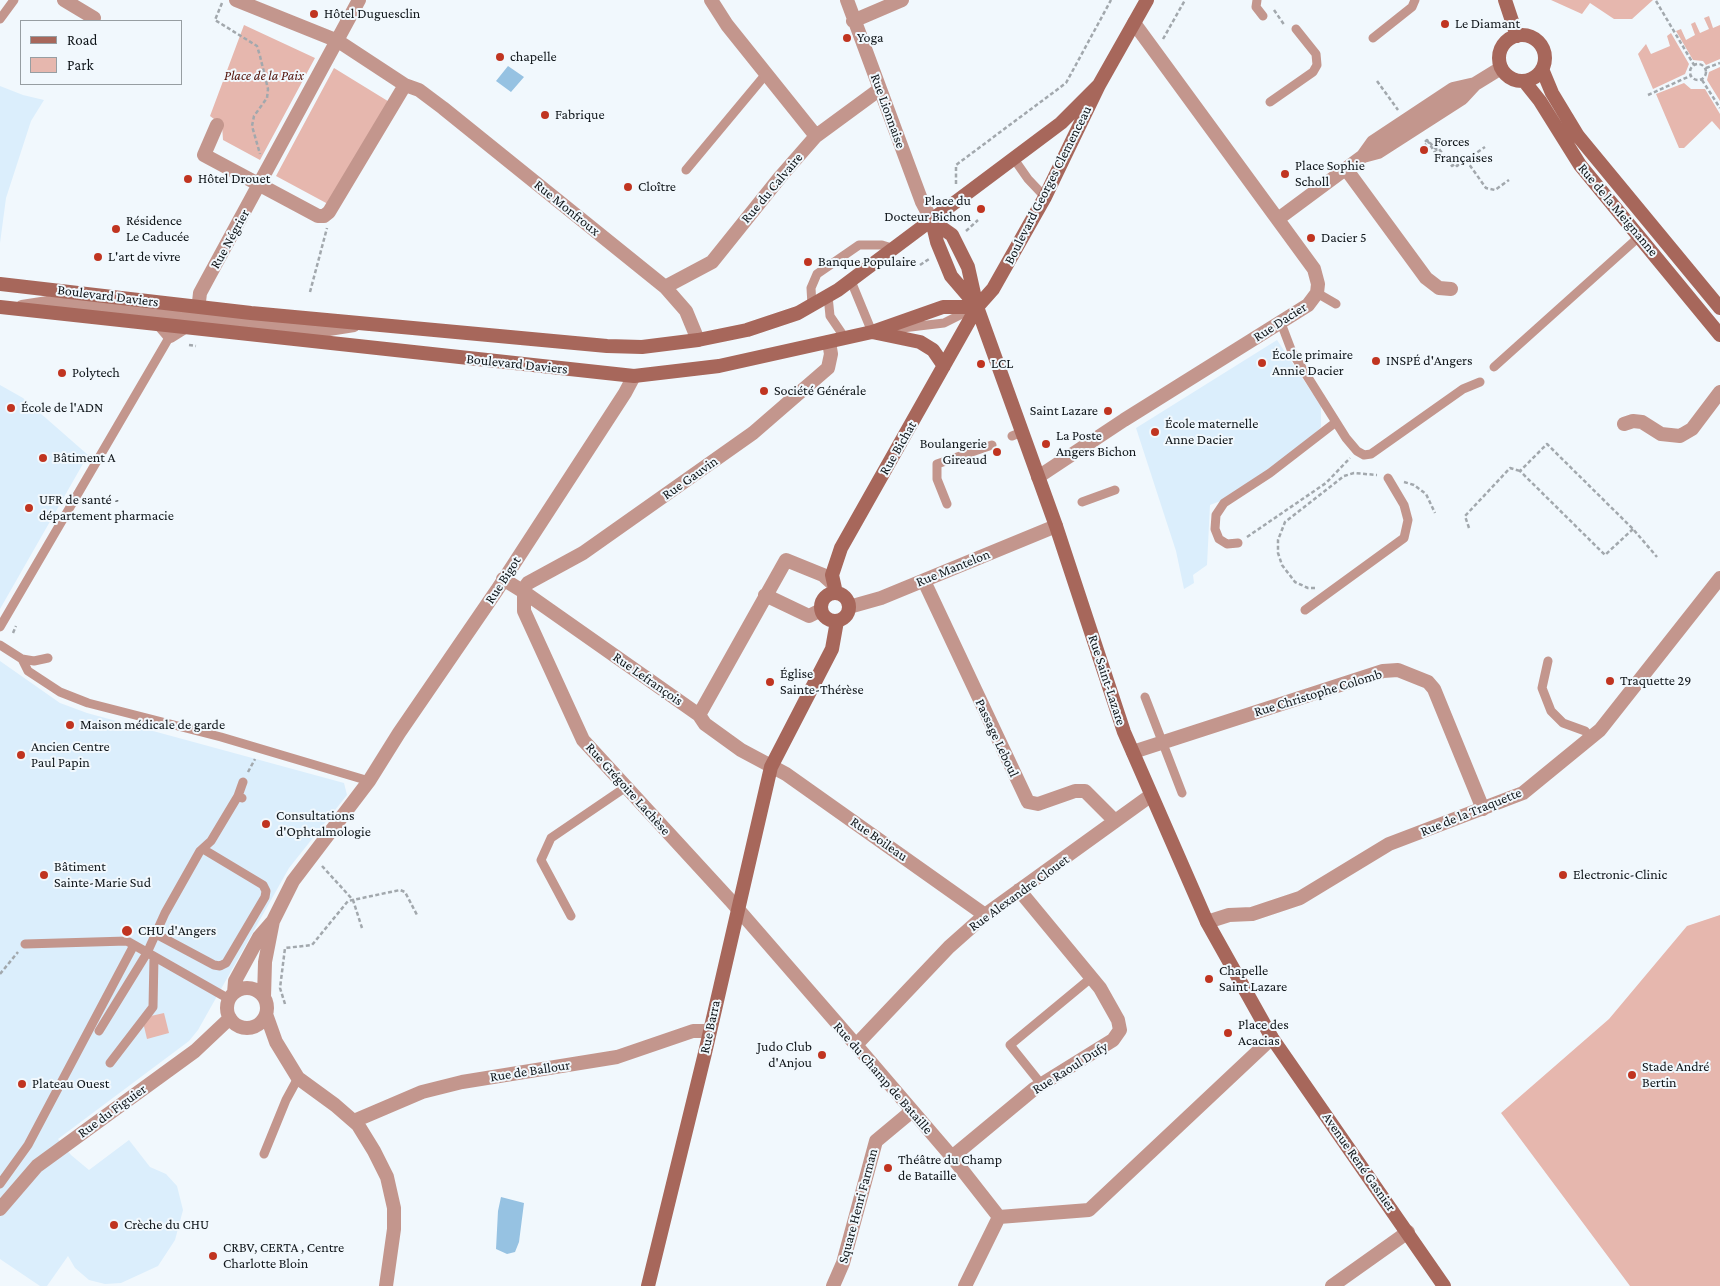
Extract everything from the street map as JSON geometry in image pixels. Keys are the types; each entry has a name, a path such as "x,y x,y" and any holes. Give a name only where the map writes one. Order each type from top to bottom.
{"main road":[{"name":"Boulevard Georges Clemenceau","path":"977,307 993,289 1045,197 1099,85 1147,0"},
{"path":"1505,0 1517,36"},
{"path":"1517,36 1530,37 1538,42 1544,58 1542,69 1533,78 1524,81 1510,78 1501,68 1499,60 1502,46 1517,36"},
{"name":"Rue de la Meignanne","path":"1542,69 1552,94 1578,136 1720,308"},
{"name":"Rue de la Meignanne","path":"1524,81 1540,101 1580,165 1720,334"},
{"name":"Boulevard Georges Clemenceau","path":"932,221 1061,123 1099,85"},
{"name":"Boulevard Daviers","path":"7,308 159,324 198,318 365,324 607,346 642,347 698,340 747,330 798,313 851,281 932,221"},
{"name":"Rue Saint-Lazare","path":"932,221 952,235 968,267 977,307 1017,434 1056,511 1056,526 1124,732 1150,796 1207,922 1272,1038"},
{"name":"Boulevard Daviers","path":"0,284 198,318 634,376 719,366 872,332 943,307 977,307"},
{"name":"Rue Bichat","path":"835,589 832,575 841,548 977,307"},
{"path":"872,332 920,342 933,350 944,366"},
{"path":"835,589 844,596 849,606 846,616 837,621 826,618 821,610 824,598 835,589"},
{"path":"770,767 832,649 837,621"},
{"name":"Rue Barra","path":"648,1286 738,910 770,767"},
{"name":"Avenue René Gasnier","path":"1272,1038 1444,1286"}],"street":[{"path":"64,0 94,18"},
{"path":"217,125 204,154 318,216 327,214 405,85 338,41 236,0"},
{"name":"Rue Négrier","path":"198,318 200,293 359,0"},
{"path":"711,0 766,74 816,136"},
{"name":"Rue Lionnaise","path":"846,0 922,202 932,221"},
{"path":"853,20 902,0"},
{"name":"Rue Dacier","path":"1038,477 1124,420 1313,301 1317,293 1317,278 1314,269 1134,23"},
{"path":"1278,219 1363,156 1378,152 1462,98 1475,84 1501,68"},
{"name":"Rue Monfroux","path":"405,85 419,90 665,287 686,311 698,340"},
{"name":"Rue du Calvaire","path":"665,287 712,262 781,176 816,136 880,89"},
{"path":"1346,168 1426,278 1439,288 1450,289"},
{"name":"Boulevard Daviers","path":"7,308 48,303 181,321"},
{"path":"170,336 181,321 198,318"},
{"name":"Boulevard Daviers","path":"159,324 170,336"},
{"name":"Rue Gauvin","path":"523,592 528,583 583,552 753,433 828,368 832,354 829,342"},
{"name":"Rue Bigot","path":"368,781 625,394 634,376"},
{"path":"1624,424 1633,421 1642,422 1661,434 1680,436 1692,429 1720,392"},
{"name":"Rue Mantelon","path":"849,606 881,598 1056,526"},
{"path":"699,715 786,560 823,576 835,589"},
{"path":"503,579 523,592"},
{"name":"Passage Leboul","path":"924,581 1028,802 1038,804 1075,791 1085,791 1115,820"},
{"name":"Rue de la Traquette","path":"1207,922 1229,915 1252,914 1300,898 1389,844 1523,793 1600,730 1719,582"},
{"name":"Rue Lefrançois","path":"523,592 699,715 705,724 741,750 770,767"},
{"name":"Rue Grégoire Lachèse","path":"523,592 524,611 583,740 738,910"},
{"path":"765,595 809,616 821,610"},
{"name":"Rue Christophe Colomb","path":"1133,752 1383,672 1398,670 1428,682 1434,689 1483,809"},
{"name":"Rue Boileau","path":"770,767 786,774 843,813 985,915"},
{"path":"266,1014 257,1026 249,1028 242,1028 230,1018 227,1006 232,996 234,982 259,936 273,921 303,865 368,781"},
{"name":"Rue Alexandre Clouet","path":"856,1045 949,947 985,915 1150,796"},
{"name":"Rue Raoul Dufy","path":"952,1157 1042,1085 1113,1040 1118,1034 1118,1020 1100,988 1019,890"},
{"name":"Rue du Champ de Bataille","path":"738,910 952,1157 999,1217"},
{"path":"273,921 265,962 264,998 267,1006 266,1014 276,1042 298,1078 354,1121 374,1151 387,1177 394,1208 394,1229 386,1286"},
{"path":"232,996 250,988 264,998"},
{"name":"Rue du Figuier","path":"0,1209 37,1166 195,1051 230,1018"},
{"name":"Rue de Ballour","path":"354,1121 422,1092 462,1082 617,1057 693,1031 709,1031"},
{"path":"965,1286 999,1217 1089,1210 1272,1038"},
{"name":"Square Henri Farman","path":"833,1286 843,1264 876,1141 912,1111"},
{"path":"1332,1286 1408,1232"}],"lane":[{"path":"0,19 14,0"},
{"path":"1257,0 1256,7 1263,16"},
{"path":"1373,38 1412,6 1415,0"},
{"path":"1270,102 1316,68 1318,62 1316,54 1296,29"},
{"path":"686,170 766,74"},
{"path":"1014,159 1028,179 1045,197"},
{"path":"1494,367 1640,236"},
{"path":"812,305 811,288 817,274 859,244 882,244 895,249"},
{"path":"851,281 872,332"},
{"path":"1317,293 1336,304"},
{"path":"828,296 830,316 845,338"},
{"path":"1281,322 1292,352 1336,422 1357,451 1364,454 1371,454 1463,389 1480,382"},
{"path":"0,627 170,336"},
{"path":"1238,544 1227,544 1219,539 1215,529 1216,515 1224,503 1270,473 1336,422"},
{"path":"947,504 937,479 938,464 992,445"},
{"path":"1305,610 1404,538 1408,520 1404,505 1388,478"},
{"path":"1082,502 1115,490"},
{"path":"0,645 22,659 34,661 48,658"},
{"path":"22,659 28,671 60,692 88,703 221,738 368,781"},
{"path":"1548,661 1542,688 1551,711 1563,723 1585,731 1591,738"},
{"path":"1145,697 1182,793"},
{"path":"110,1063 153,1007 151,955 156,934 178,888 203,849 218,832 240,797 242,782"},
{"path":"571,916 541,860 552,838 626,787"},
{"path":"156,934 214,965 220,966 226,963 265,897 266,891 263,885 203,849"},
{"path":"25,944 127,941 232,996"},
{"path":"0,1184 28,1145 134,945"},
{"path":"99,1031 151,955"},
{"path":"1042,1085 1010,1045 1091,978"},
{"path":"264,1154 286,1100 298,1078"}],"path":[{"path":"964,197 954,181 956,165 1066,84 1111,0"},
{"path":"1154,50 1165,37 1185,0"},
{"path":"1656,2 1694,65"},
{"path":"222,3 215,20 257,46 260,56 268,89 267,98 254,116 252,126 262,160"},
{"path":"1706,68 1720,62"},
{"path":"1690,76 1690,69 1694,65 1700,64 1706,68"},
{"path":"1690,76 1696,80 1702,79 1706,76 1706,68"},
{"path":"1648,95 1690,76"},
{"path":"1702,79 1720,108"},
{"path":"1377,80 1397,108"},
{"path":"1440,160 1424,144 1427,140 1437,150 1439,148 1452,166 1455,164 1457,166 1485,147"},
{"path":"1466,160 1486,188 1495,190 1509,180"},
{"path":"963,233 978,220"},
{"path":"310,292 327,227"},
{"path":"920,265 929,259"},
{"path":"189,345 196,346"},
{"path":"1520,471 1547,444 1633,529 1657,557"},
{"path":"1238,544 1326,483 1357,451"},
{"path":"1469,528 1465,516 1510,468 1520,471 1605,555 1633,529"},
{"path":"1318,588 1308,588 1295,582 1282,565 1278,553 1278,540 1286,522 1344,476 1354,473 1369,473 1388,478"},
{"path":"242,782 255,757"},
{"path":"319,863 354,900 362,928"},
{"path":"285,1004 280,988 285,948 312,944 348,901 400,890 405,892 417,915"},
{"path":"0,974 25,944"}],"shaded area":[{"path":"0,86 23,95 44,100 31,121 6,198 0,243"},
{"path":"1277,340 1321,406 1321,427 1309,440 1231,497 1210,505 1207,565 1193,575 1194,583 1184,589 1176,551 1136,428"},
{"name":"UFR de santé - département pharmacie","path":"0,385 23,398 88,455 0,609"},
{"name":"CHU d'Angers","path":"0,661 60,703 87,713 344,783 347,795 289,868 198,1030 189,1041 58,1139 71,1155 89,1170 129,1140 150,1167 166,1174 177,1186 183,1210 175,1240 158,1266 121,1283 105,1284 89,1280 75,1268 68,1256 47,1286 40,1286 0,1259"}],"green space":[{"path":"1551,0 1653,0 1632,19 1614,19 1590,3 1582,14"},
{"path":"1709,16 1713,28 1720,25 1720,59 1706,65 1703,61 1693,60 1676,31 1681,29 1686,40 1695,35 1691,24 1695,22 1700,33 1709,29 1704,18"},
{"name":"Place de la Paix","path":"244,25 315,58 260,160 223,140 222,125 210,116"},
{"path":"1671,33 1689,64 1685,74 1653,89 1638,54 1646,44 1651,54 1670,46 1667,36"},
{"path":"1720,67 1720,101 1707,80 1709,72"},
{"name":"Place de la Paix","path":"334,68 391,103 328,204 276,176"},
{"path":"1684,83 1691,89 1705,89 1720,114 1720,130 1712,121 1684,148 1679,148 1656,94"},
{"name":"Stade André Bertin","path":"1720,915 1720,1286 1630,1286 1501,1113 1609,1019 1687,926"},
{"path":"164,1013 169,1033 147,1039 142,1018"}],"water":[{"path":"508,66 524,77 511,92 496,81"},
{"path":"501,1197 524,1203 519,1242 515,1252 507,1254 496,1249 498,1211"}],"place":[{"name":"Hôtel Duguesclin","path":"314,14"},
{"name":"Le Diamant","path":"1445,24"},
{"name":"Yoga","path":"847,38"},
{"name":"chapelle","path":"500,57"},
{"name":"Fabrique","path":"545,115"},
{"name":"Forces Françaises","path":"1424,150"},
{"name":"Place Sophie Scholl","path":"1285,174"},
{"name":"Hôtel Drouet","path":"188,179"},
{"name":"Cloître","path":"628,187"},
{"name":"Place du Docteur Bichon","path":"981,209"},
{"name":"Résidence Le Caducée","path":"116,229"},
{"name":"Dacier 5","path":"1311,238"},
{"name":"L'art de vivre","path":"98,257"},
{"name":"Banque Populaire","path":"808,262"},
{"name":"INSPÉ d'Angers","path":"1376,361"},
{"name":"École primaire Annie Dacier","path":"1262,363"},
{"name":"LCL","path":"981,364"},
{"name":"Polytech","path":"62,373"},
{"name":"Société Générale","path":"764,391"},
{"name":"École de l'ADN","path":"11,408"},
{"name":"Saint Lazare","path":"1108,411"},
{"name":"École maternelle Anne Dacier","path":"1155,432"},
{"name":"La Poste Angers Bichon","path":"1046,444"},
{"name":"Boulangerie Gireaud","path":"997,452"},
{"name":"Bâtiment A","path":"43,458"},
{"name":"UFR de santé - département pharmacie","path":"29,508"},
{"name":"Traquette 29","path":"1610,681"},
{"name":"Église Sainte-Thérèse","path":"770,682"},
{"name":"Maison médicale de garde","path":"70,725"},
{"name":"Ancien Centre Paul Papin","path":"21,755"},
{"name":"Consultations d'Ophtalmologie","path":"266,824"},
{"name":"Bâtiment Sainte-Marie Sud","path":"44,875"},
{"name":"Electronic-Clinic","path":"1563,875"},
{"name":"CHU d'Angers","path":"127,931"},
{"name":"Chapelle Saint Lazare","path":"1209,979"},
{"name":"Place des Acacias","path":"1228,1033"},
{"name":"Judo Club d'Anjou","path":"822,1055"},
{"name":"Stade André Bertin","path":"1632,1075"},
{"name":"Plateau Ouest","path":"22,1084"},
{"name":"Théâtre du Champ de Bataille","path":"888,1168"},
{"name":"Crèche du CHU","path":"114,1225"},
{"name":"CRBV, CERTA , Centre Charlotte Bloin","path":"213,1256"}]}
